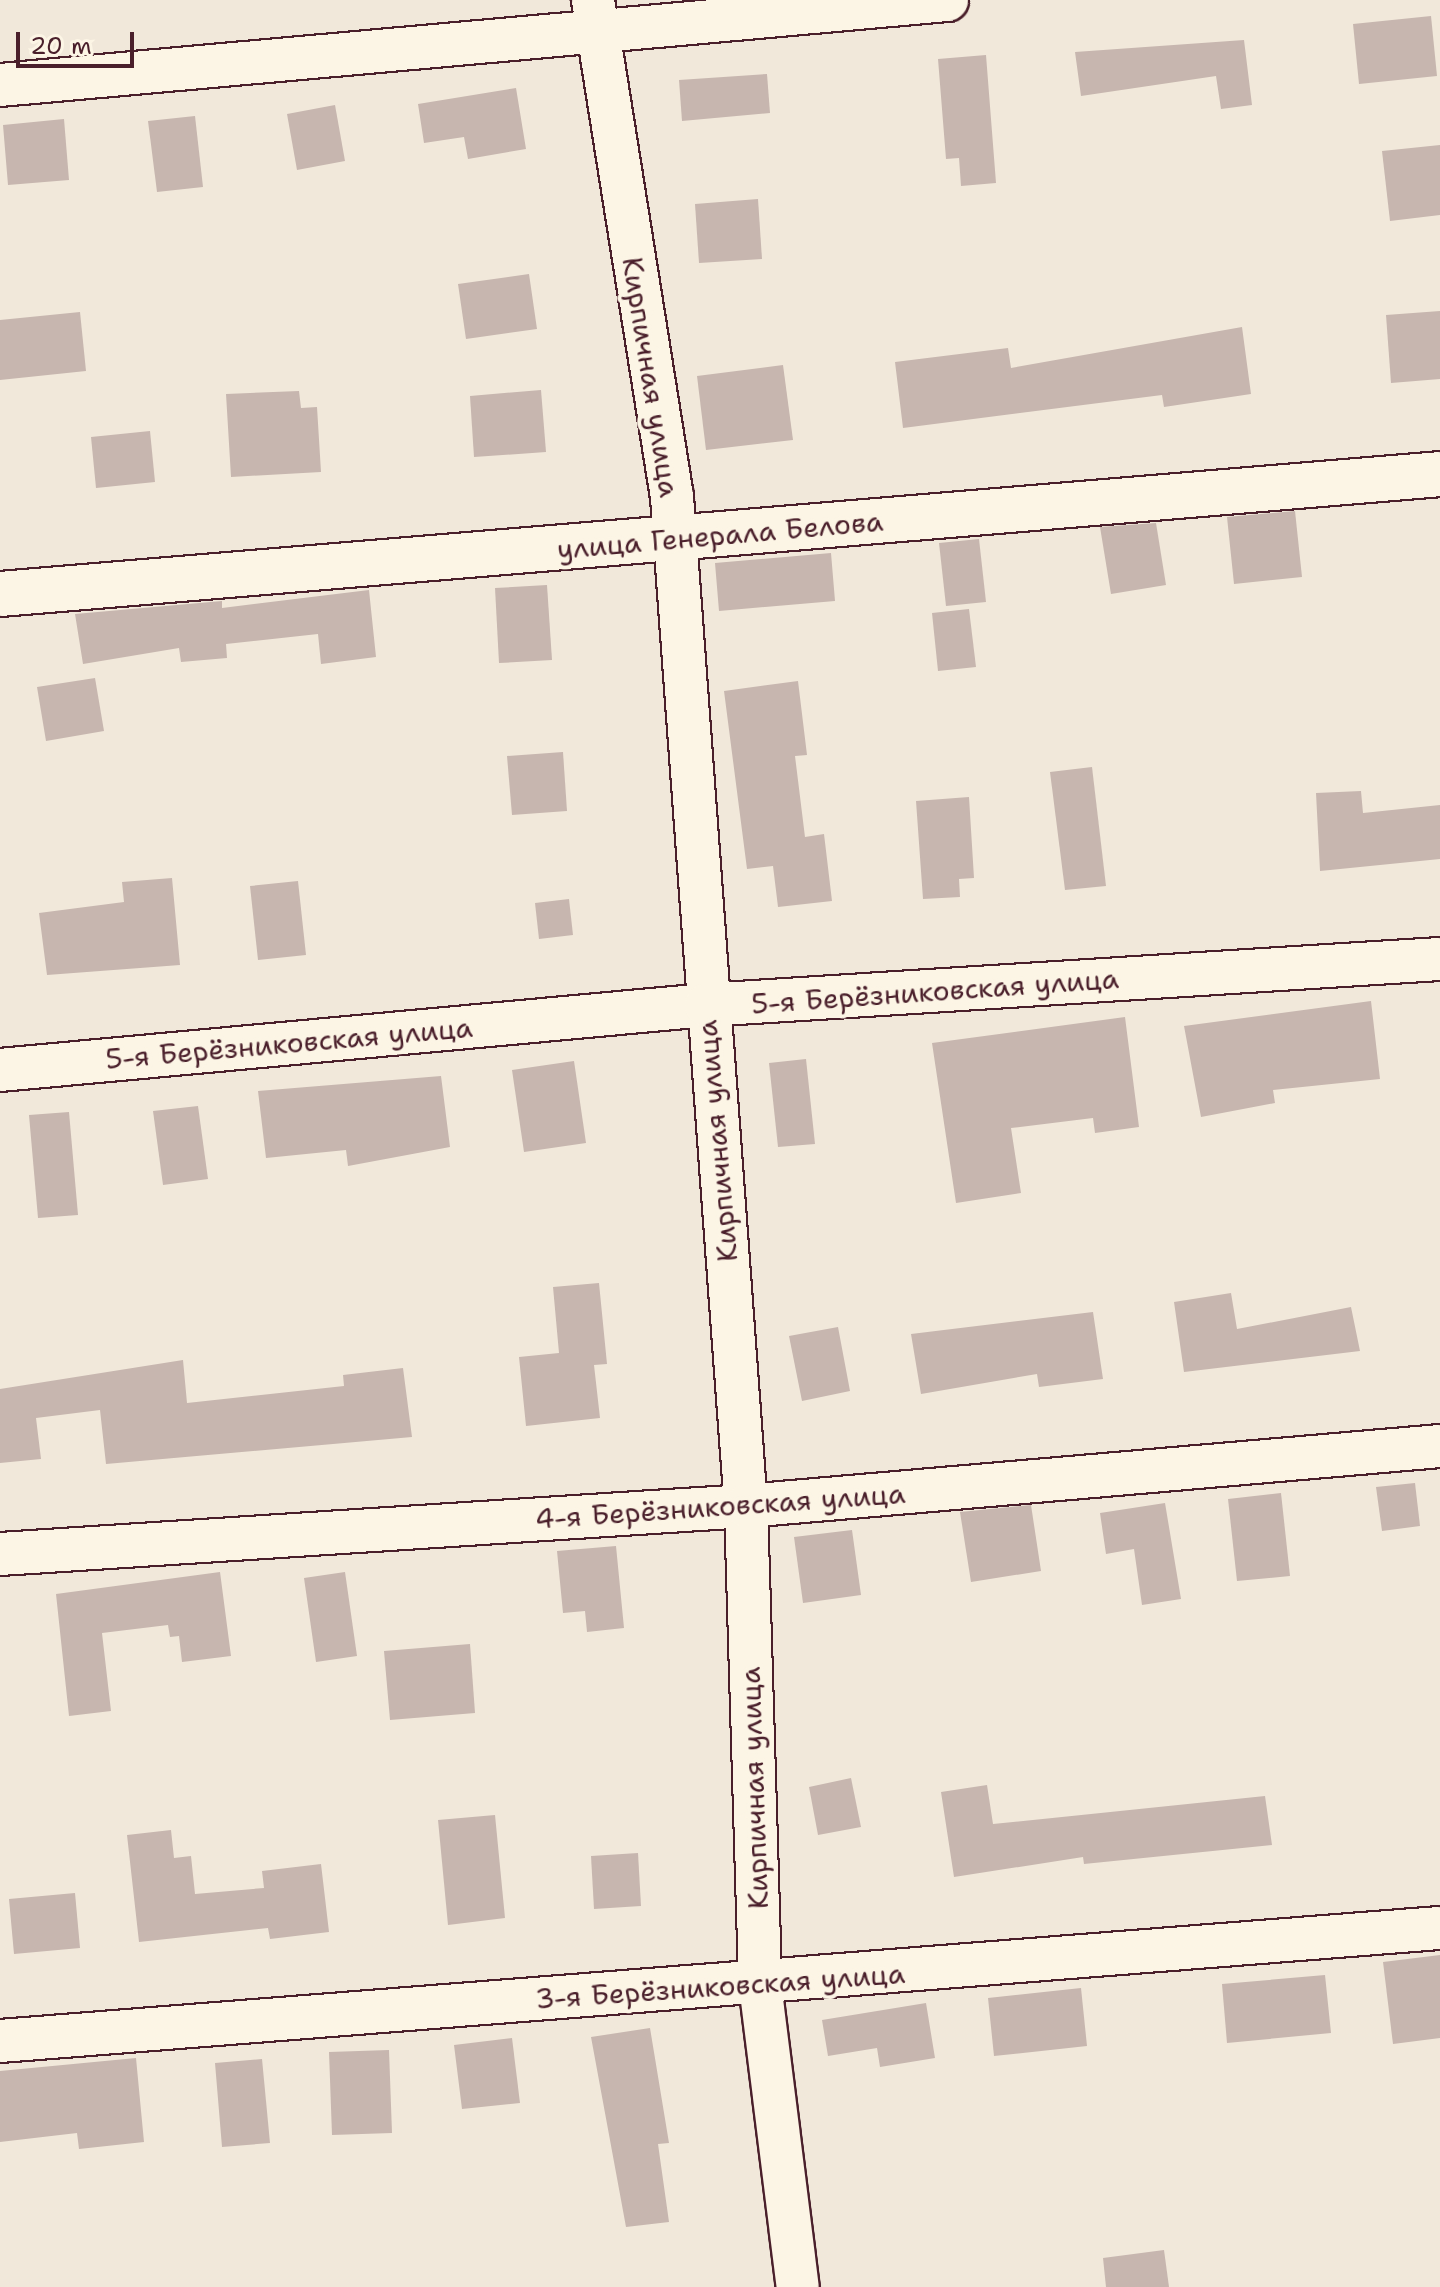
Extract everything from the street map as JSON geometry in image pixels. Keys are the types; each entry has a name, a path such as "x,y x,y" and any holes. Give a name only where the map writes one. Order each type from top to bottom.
{"main road":[{"name":"улица Генерала Белова","path":"0,594 1440,474"}],"street":[{"path":"0,85 594,15 947,0"},
{"name":"Кирпичная улица","path":"594,15 675,539 706,1005 746,1506 760,1984 798,2287"},
{"name":"5-я Берёзниковская улица","path":"0,1070 706,1005 1440,959"},
{"name":"4-я Берёзниковская улица","path":"0,1554 746,1506 1440,1446"},
{"name":"3-я Берёзниковская улица","path":"0,2041 760,1984 1440,1928"}],"building":[{"path":"1431,16 1437,76 1359,84 1353,24"},
{"path":"1244,40 1252,105 1221,109 1216,76 1081,96 1075,52"},
{"path":"986,55 996,183 961,186 959,158 946,159 938,59"},
{"path":"767,74 770,113 682,121 679,80"},
{"path":"516,88 526,149 468,159 464,137 424,143 418,104"},
{"path":"335,105 345,161 297,170 287,114"},
{"path":"195,116 203,187 157,192 148,121"},
{"path":"64,119 69,180 8,185 3,125"},
{"path":"1440,145 1440,215 1390,221 1382,151"},
{"path":"758,199 762,259 699,263 695,204"},
{"path":"529,274 537,329 466,339 458,284"},
{"path":"1440,311 1440,379 1391,383 1386,315"},
{"path":"80,312 86,371 0,380 0,320"},
{"path":"1242,327 1251,394 1164,407 1162,395 903,428 895,362 1008,348 1011,368"},
{"path":"783,365 793,440 706,450 697,376"},
{"path":"541,390 546,452 474,457 470,396"},
{"path":"299,391 301,408 317,407 321,472 231,477 226,394"},
{"path":"150,431 155,482 96,488 91,437"},
{"path":"1295,511 1302,577 1234,584 1227,517"},
{"path":"1156,523 1166,585 1111,594 1100,527"},
{"path":"979,539 986,602 946,606 939,543"},
{"path":"831,553 835,601 719,611 715,563"},
{"path":"547,585 552,660 499,663 495,588"},
{"path":"369,590 376,657 321,664 318,634 226,644 227,658 181,662 179,648 83,664 75,614 222,601 222,608"},
{"path":"969,609 976,667 938,671 932,613"},
{"path":"95,678 104,731 46,741 37,687"},
{"path":"798,681 807,755 795,756 805,837 824,834 832,901 778,907 773,866 747,869 724,691"},
{"path":"563,752 567,811 512,815 507,756"},
{"path":"1092,767 1106,886 1065,890 1050,772"},
{"path":"1361,791 1363,813 1440,805 1440,859 1320,871 1316,793"},
{"path":"969,797 974,878 959,879 960,897 923,899 916,801"},
{"path":"172,878 180,965 47,975 39,913 124,902 122,882"},
{"path":"298,881 306,955 258,960 250,886"},
{"path":"569,899 573,935 539,939 535,903"},
{"path":"1371,1001 1380,1079 1273,1090 1275,1103 1201,1117 1184,1026"},
{"path":"1125,1017 1139,1127 1095,1133 1093,1118 1011,1128 1021,1193 956,1203 932,1043"},
{"path":"806,1059 815,1144 778,1147 769,1063"},
{"path":"574,1061 586,1143 524,1152 512,1070"},
{"path":"441,1076 450,1147 348,1166 346,1150 266,1158 258,1091"},
{"path":"198,1106 208,1179 163,1185 153,1111"},
{"path":"69,1112 78,1215 38,1218 29,1115"},
{"path":"599,1283 607,1364 594,1365 600,1418 526,1426 519,1357 559,1353 553,1287"},
{"path":"1231,1293 1237,1329 1351,1307 1360,1351 1184,1372 1174,1302"},
{"path":"1093,1312 1103,1379 1039,1387 1037,1374 921,1394 911,1334"},
{"path":"838,1327 850,1391 802,1401 789,1336"},
{"path":"183,1360 187,1403 344,1386 343,1375 403,1368 412,1437 106,1464 100,1410 36,1418 41,1459 0,1463 0,1389"},
{"path":"1415,1483 1420,1526 1382,1531 1376,1487"},
{"path":"1281,1493 1290,1576 1237,1581 1228,1499"},
{"path":"1165,1503 1181,1599 1142,1605 1134,1549 1106,1554 1100,1513"},
{"path":"1031,1505 1041,1571 971,1582 960,1512"},
{"path":"852,1530 861,1595 803,1603 794,1537"},
{"path":"616,1546 624,1628 587,1632 585,1611 563,1613 557,1551"},
{"path":"220,1572 231,1656 182,1662 179,1636 170,1637 168,1625 102,1633 111,1711 69,1716 56,1594"},
{"path":"345,1572 357,1656 316,1662 304,1578"},
{"path":"470,1644 475,1713 390,1720 384,1651"},
{"path":"851,1778 861,1827 818,1835 809,1787"},
{"path":"987,1785 993,1824 1265,1796 1272,1845 1084,1864 1083,1857 954,1877 941,1792"},
{"path":"495,1815 505,1918 448,1925 438,1820"},
{"path":"171,1830 174,1858 191,1856 195,1894 264,1888 262,1871 321,1864 329,1932 270,1939 268,1928 139,1942 127,1835"},
{"path":"638,1853 641,1906 594,1909 591,1856"},
{"path":"75,1893 80,1948 14,1954 9,1899"},
{"path":"1440,1955 1440,2038 1393,2044 1383,1962"},
{"path":"1325,1975 1331,2033 1227,2043 1222,1984"},
{"path":"1081,1988 1087,2046 994,2056 988,1998"},
{"path":"926,2003 935,2058 880,2067 877,2048 828,2056 822,2020"},
{"path":"650,2028 669,2143 658,2144 669,2222 626,2227 591,2037"},
{"path":"512,2038 520,2103 462,2109 454,2045"},
{"path":"389,2050 392,2133 332,2135 329,2052"},
{"path":"136,2058 144,2142 79,2149 77,2133 0,2142 0,2071"},
{"path":"262,2059 270,2143 222,2147 215,2063"},
{"path":"1164,2250 1169,2287 1106,2287 1103,2258"}]}
